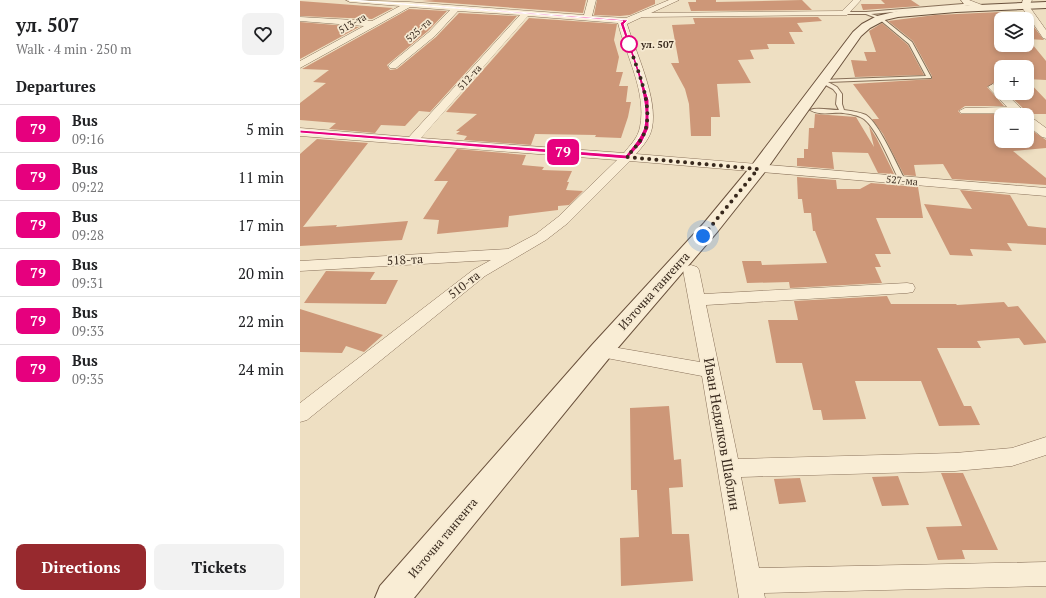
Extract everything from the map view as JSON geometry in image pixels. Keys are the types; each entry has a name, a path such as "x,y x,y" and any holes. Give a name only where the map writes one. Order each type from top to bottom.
{"street":[{"path":"350,0 411,2 456,8 506,9 526,14 627,21 675,0"},
{"path":"587,18 592,0"},
{"path":"637,16 844,13 857,0"},
{"path":"965,0 980,6"},
{"name":"513-та","path":"300,65 411,2"},
{"path":"1027,3 1046,36"},
{"name":"Източна тангента","path":"392,598 601,351 711,227 758,169 857,34 866,26 880,18 914,12 1027,3 1046,5"},
{"name":"525-та","path":"393,66 432,34 456,8"},
{"name":"512-та","path":"412,141 526,14"},
{"path":"300,19 373,24"},
{"name":"510-та","path":"300,414 479,273 541,236 562,220 627,157 640,142 646,128 647,100 622,23 627,21"},
{"path":"993,87 1015,108"},
{"path":"965,111 994,112"},
{"path":"1034,125 1046,134"},
{"name":"527-ма","path":"300,132 627,157 1046,192"},
{"name":"518-та","path":"300,266 510,254"},
{"name":"Иван Недялков Шаблин","path":"691,270 698,300 750,590"},
{"path":"698,300 907,288"},
{"path":"601,351 711,372"},
{"path":"728,468 956,462 1012,457 1046,446"},
{"path":"750,590 1046,574"}],"lane":[{"path":"844,13 980,6"},
{"path":"822,81 929,77 911,43 880,18 866,13"},
{"path":"822,81 835,88 840,94 839,104 842,111"},
{"path":"813,110 830,112 842,111 858,114 866,118 870,122 902,180"}],"building":[{"path":"586,0 583,13 422,1"},
{"path":"597,0 655,0 655,4 630,15 594,15"},
{"path":"696,0 716,0 716,2 802,0 812,10 691,11 688,2 696,2"},
{"path":"881,0 911,0 920,6 863,10 861,4 885,4"},
{"path":"300,1 393,8 372,19 300,16"},
{"path":"409,9 447,11 428,31 387,65 390,70 397,69 436,37 459,13 517,16 430,112 419,111 405,126 381,125 375,133 329,129 336,123 300,120 300,103 326,83 313,82 329,70 302,69"},
{"path":"994,12 994,52 1034,52 1034,46 1046,61 1046,80 1034,79 1034,60 994,60 994,83 987,87 994,95 994,100 999,100 1004,106 965,106 958,111 961,114 994,114 994,148 1034,148 1034,132 1046,140 1046,148 1013,151 1046,178 1046,185 952,179 943,164 914,165 916,176 904,175 883,134 872,119 879,119 853,84 932,79 932,76 913,41 888,21 935,15"},
{"path":"818,17 822,21 797,23 803,32 789,32 795,44 767,44 769,49 750,50 754,59 738,60 751,83 717,84 720,117 711,117 711,136 691,136 689,104 685,89 671,63 679,63 672,25 695,24 693,18"},
{"path":"529,18 617,24 614,40 619,57 616,72 623,72 619,86 628,86 626,102 631,102 621,138 595,137 596,135 535,134 531,145 464,140 467,136 456,134 460,131 456,131 477,114 446,112"},
{"path":"300,22 359,27 300,59"},
{"path":"882,23 908,45 924,75 855,77 851,60 867,61 864,52 876,52 869,31"},
{"path":"1034,27 1044,40 1034,39"},
{"path":"1034,87 1046,100 1046,114 1034,114 1034,108 1023,108 1014,100 1034,100"},
{"path":"815,114 856,117 874,147 869,126 894,174 878,173 868,153 832,152 834,169 797,166 797,158 804,158 804,149 808,149 809,128 814,128"},
{"path":"317,139 368,143 303,227 337,225 336,227 408,221 402,240 300,246 300,154"},
{"path":"457,149 526,155 522,165 544,167 542,170 572,171 567,182 569,182 566,190 583,191 569,205 558,206 558,210 509,216 508,227 437,234 439,220 423,219 448,181 434,181"},
{"path":"797,177 836,180 837,189 860,189 871,183 918,187 923,218 876,218 891,254 875,254 881,267 875,267 882,283 790,288 789,282 747,283 742,261 761,261 762,265 827,263 815,231 813,231 811,213 804,213 802,199 798,199"},
{"path":"960,190 1010,195 1028,226 1046,228 1046,245 1007,243 1012,251 970,249 973,256 950,255 924,204 972,209"},
{"path":"326,271 375,272 370,280 398,280 386,304 304,303"},
{"path":"887,296 891,304 957,305 1004,302 1008,307 1018,306 1046,341 1046,343 1024,345 1019,338 977,341 981,348 937,348 964,406 971,406 980,425 939,426 921,381 855,381 866,419 823,420 821,410 813,410 802,363 776,363 768,320 798,320 794,301"},
{"path":"300,309 383,335 364,352 346,346 342,353 300,352"},
{"path":"669,406 674,460 681,459 683,487 669,488 672,534 689,534 693,581 621,586 620,538 639,537 637,490 631,490 630,408"},
{"path":"941,473 963,473 998,550 962,550 965,559 938,560 926,527 962,526"},
{"path":"898,476 909,505 882,506 872,477"},
{"path":"800,478 806,502 779,504 774,479"}],"bus line":[{"name":"79","path":"300,132 627,157 640,142 646,128 647,100 622,23 627,21 350,0"}],"place":[{"name":"ул. 507","path":"629,44"}],"route":[{"path":"629,44 647,100 646,128 640,142 627,157 758,169 703,236"}]}
